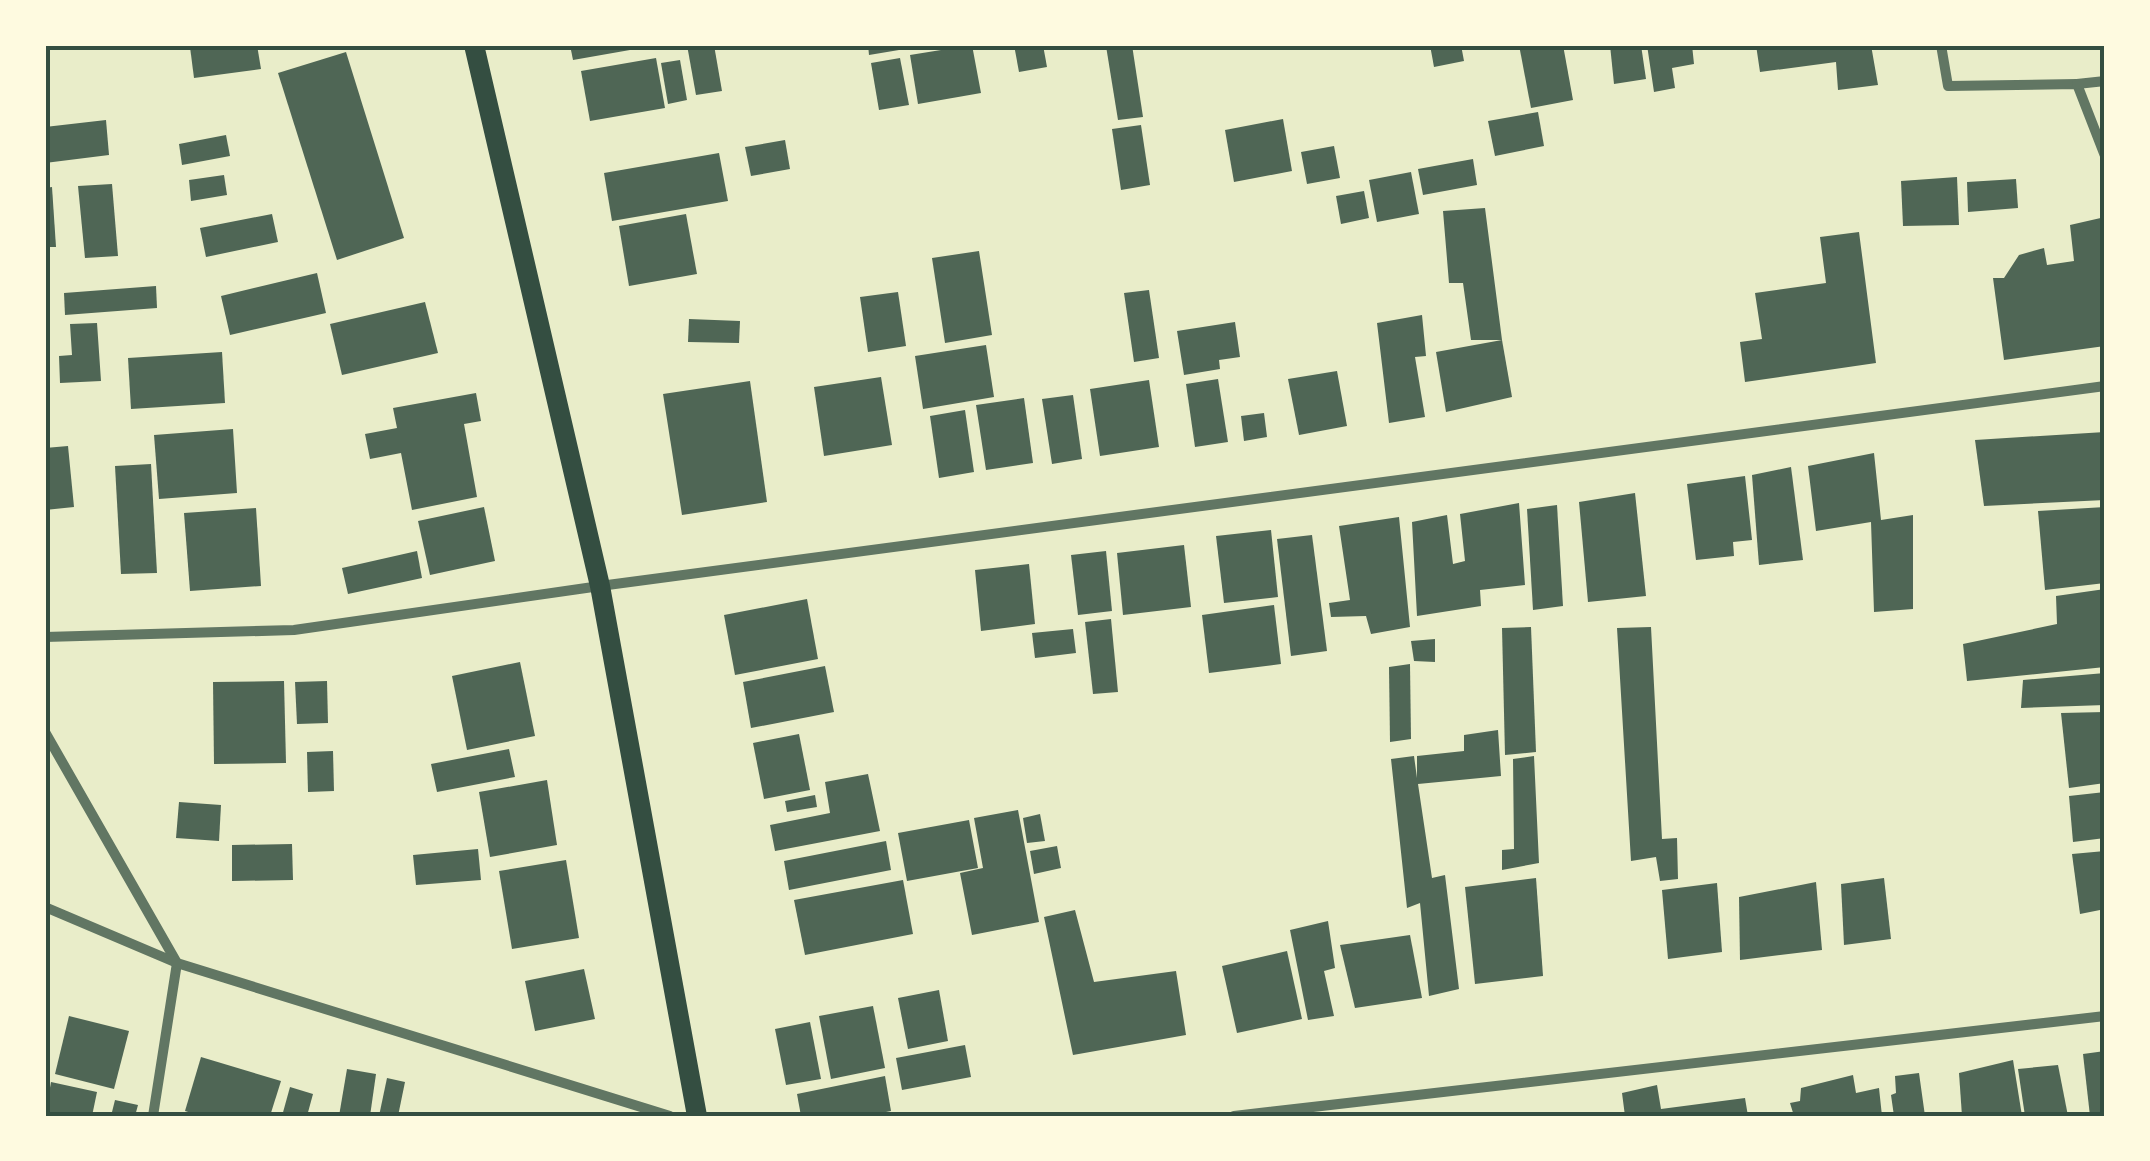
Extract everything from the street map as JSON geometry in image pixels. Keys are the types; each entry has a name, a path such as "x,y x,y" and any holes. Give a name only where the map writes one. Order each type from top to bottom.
{"main road":[{"path":"474,45 600,586 697,1116"}],"street":[{"path":"1940,45 1948,86 2105,81"},
{"path":"2077,84 2105,156"},
{"path":"45,637 294,630 2105,386"},
{"path":"45,732 176,963 153,1116"},
{"path":"45,907 176,963 670,1116"},
{"path":"1234,1116 2105,1016"}],"building":[{"path":"257,45 261,69 194,78 190,47"},
{"path":"570,45 647,45 647,47 573,60"},
{"path":"687,45 714,45 722,91 696,95"},
{"path":"868,45 916,45 917,47 869,55"},
{"path":"972,45 981,93 918,104 910,55"},
{"path":"1014,45 1043,45 1047,67 1019,72"},
{"path":"1132,45 1143,117 1118,120 1106,46"},
{"path":"1430,45 1461,45 1464,61 1434,67"},
{"path":"1519,45 1563,45 1573,100 1531,108"},
{"path":"1610,45 1641,45 1646,79 1614,84"},
{"path":"1647,45 1692,45 1694,64 1672,68 1675,88 1654,92"},
{"path":"1756,45 1871,45 1878,85 1838,90 1836,62 1760,72"},
{"path":"346,52 404,238 337,260 278,73"},
{"path":"656,58 665,108 590,121 581,71"},
{"path":"900,58 909,105 879,110 871,63"},
{"path":"680,60 687,100 668,104 661,63"},
{"path":"1538,112 1544,146 1495,156 1488,121"},
{"path":"1283,119 1292,171 1234,182 1225,130"},
{"path":"106,120 109,155 45,163 45,127"},
{"path":"1141,125 1150,185 1121,190 1112,129"},
{"path":"226,135 230,156 182,165 179,144"},
{"path":"785,140 790,169 751,176 745,147"},
{"path":"1334,146 1340,178 1307,184 1301,152"},
{"path":"719,153 728,201 612,221 604,173"},
{"path":"1473,159 1477,185 1423,195 1418,169"},
{"path":"1411,172 1419,214 1377,222 1369,180"},
{"path":"224,175 227,195 191,201 189,180"},
{"path":"1957,177 1959,225 1903,226 1901,181"},
{"path":"2016,179 2018,208 1968,212 1967,182"},
{"path":"112,184 118,256 85,258 78,186"},
{"path":"52,187 56,247 45,247 45,188"},
{"path":"1364,191 1369,218 1341,224 1336,196"},
{"path":"1485,208 1502,340 1471,340 1463,283 1449,283 1443,211"},
{"path":"272,214 278,242 206,257 200,228"},
{"path":"686,214 697,274 629,286 619,226"},
{"path":"2105,217 2105,346 2004,360 1993,278 2004,278 2019,255 2044,248 2047,265 2074,261 2070,225"},
{"path":"1859,232 1876,363 1745,382 1740,342 1762,339 1755,293 1826,283 1820,237"},
{"path":"979,251 992,335 945,343 932,258"},
{"path":"317,273 326,313 230,335 221,296"},
{"path":"156,286 157,308 65,315 64,293"},
{"path":"1149,290 1159,358 1134,362 1124,293"},
{"path":"898,292 906,346 868,352 860,297"},
{"path":"425,302 438,353 342,375 330,324"},
{"path":"1422,315 1426,356 1415,357 1425,417 1389,423 1377,323"},
{"path":"689,319 740,321 739,343 688,342"},
{"path":"1235,322 1240,357 1219,360 1220,369 1184,375 1177,331"},
{"path":"97,323 101,381 60,383 59,356 72,355 70,324"},
{"path":"1502,340 1512,397 1446,412 1436,352"},
{"path":"986,345 994,397 923,409 915,356"},
{"path":"222,352 225,403 131,409 128,358"},
{"path":"1337,371 1347,426 1299,435 1288,379"},
{"path":"881,377 892,445 824,456 814,387"},
{"path":"1218,379 1228,442 1195,447 1186,384"},
{"path":"1149,380 1159,447 1100,456 1090,389"},
{"path":"750,381 767,502 682,515 663,394"},
{"path":"476,393 481,421 464,424 477,497 412,510 401,453 370,459 365,434 397,428 393,408"},
{"path":"1073,395 1082,459 1052,464 1042,399"},
{"path":"1024,398 1033,463 986,470 976,405"},
{"path":"965,410 974,472 939,478 930,416"},
{"path":"1264,413 1267,437 1244,441 1241,416"},
{"path":"233,429 237,493 159,499 154,435"},
{"path":"2105,432 2105,500 1984,506 1975,440"},
{"path":"68,446 74,507 45,510 45,448"},
{"path":"1874,453 1881,520 1913,515 1913,609 1874,612 1871,522 1816,531 1808,466"},
{"path":"151,464 157,573 121,574 115,466"},
{"path":"1791,467 1803,560 1759,565 1752,475"},
{"path":"1745,476 1752,540 1733,542 1734,556 1696,560 1687,484"},
{"path":"1635,493 1646,596 1588,602 1579,502"},
{"path":"1519,503 1525,585 1480,590 1481,606 1417,616 1412,522 1447,515 1453,564 1465,561 1460,514"},
{"path":"1557,505 1563,606 1533,610 1527,509"},
{"path":"484,507 495,561 430,575 418,521"},
{"path":"2105,507 2105,583 2045,590 2038,511"},
{"path":"256,508 261,586 190,591 184,513"},
{"path":"1399,517 1410,627 1371,634 1366,616 1331,617 1329,603 1350,600 1339,526"},
{"path":"1271,530 1278,597 1224,603 1216,536"},
{"path":"1312,535 1327,651 1291,656 1277,539"},
{"path":"1184,545 1191,607 1123,615 1117,553"},
{"path":"417,551 422,578 348,594 342,568"},
{"path":"1106,551 1112,611 1078,615 1071,555"},
{"path":"1029,564 1035,624 981,631 975,570"},
{"path":"2105,589 2105,667 1967,681 1963,644 2057,624 2056,596"},
{"path":"807,599 818,659 735,675 724,615"},
{"path":"1274,605 1281,664 1209,673 1202,615"},
{"path":"1111,619 1118,692 1093,694 1085,622"},
{"path":"1531,627 1536,752 1505,755 1502,628"},
{"path":"1651,627 1662,839 1677,838 1678,879 1660,881 1656,857 1631,861 1617,628"},
{"path":"1073,629 1076,653 1035,658 1032,633"},
{"path":"1435,639 1435,662 1414,661 1411,641"},
{"path":"520,662 535,736 467,750 452,676"},
{"path":"1410,664 1411,739 1390,742 1389,667"},
{"path":"825,666 834,712 751,728 743,682"},
{"path":"2105,673 2105,705 2021,708 2023,680"},
{"path":"284,681 286,763 214,764 213,682"},
{"path":"327,681 328,723 297,724 295,682"},
{"path":"2105,712 2105,783 2069,788 2061,713"},
{"path":"1498,730 1501,776 1418,784 1432,878 1445,875 1459,989 1429,996 1420,903 1407,908 1391,759 1414,756 1417,778 1417,756 1464,751 1464,735"},
{"path":"799,734 810,790 764,799 753,743"},
{"path":"509,749 515,777 437,792 431,764"},
{"path":"333,751 334,791 308,792 307,752"},
{"path":"1534,756 1539,863 1502,870 1502,850 1514,849 1513,759"},
{"path":"868,774 880,831 775,851 770,825 830,813 825,782"},
{"path":"547,780 557,845 490,857 479,792"},
{"path":"2105,792 2105,838 2073,842 2069,796"},
{"path":"815,795 817,807 787,812 785,801"},
{"path":"179,802 221,805 219,841 176,838"},
{"path":"1018,810 1039,922 972,935 960,873 983,868 974,818"},
{"path":"1040,814 1045,841 1027,843 1023,818"},
{"path":"969,820 978,868 907,881 898,833"},
{"path":"886,841 891,870 789,890 784,861"},
{"path":"292,844 293,880 232,881 232,845"},
{"path":"1057,846 1061,868 1034,874 1030,851"},
{"path":"478,849 481,880 416,885 413,855"},
{"path":"2105,851 2105,909 2080,914 2072,854"},
{"path":"566,860 579,938 512,949 499,871"},
{"path":"1536,878 1543,976 1475,984 1465,887"},
{"path":"1884,878 1891,939 1844,945 1841,884"},
{"path":"903,880 913,934 805,955 794,900"},
{"path":"1816,882 1822,950 1740,960 1739,897"},
{"path":"1717,883 1722,952 1668,959 1662,890"},
{"path":"1075,910 1094,982 1176,971 1186,1035 1073,1055 1044,917"},
{"path":"1328,921 1335,968 1324,971 1334,1016 1308,1020 1290,930"},
{"path":"1410,935 1422,998 1355,1008 1340,945"},
{"path":"1287,951 1302,1019 1237,1033 1222,966"},
{"path":"584,969 595,1019 535,1031 525,981"},
{"path":"939,990 948,1041 908,1049 898,998"},
{"path":"873,1006 885,1068 831,1079 819,1016"},
{"path":"69,1016 129,1031 114,1089 55,1074"},
{"path":"810,1022 821,1079 786,1085 775,1029"},
{"path":"965,1045 971,1077 902,1090 896,1058"},
{"path":"2105,1051 2105,1116 2090,1116 2083,1054"},
{"path":"201,1057 281,1081 270,1116 201,1116 185,1111"},
{"path":"2013,1060 2022,1116 1962,1116 1959,1073"},
{"path":"2058,1065 2068,1116 2025,1116 2018,1069"},
{"path":"347,1069 376,1074 370,1116 339,1116"},
{"path":"1919,1073 1925,1116 1894,1116 1891,1095 1896,1093 1895,1076"},
{"path":"1853,1075 1856,1093 1879,1088 1882,1116 1794,1116 1790,1103 1800,1101 1801,1088"},
{"path":"885,1076 891,1111 866,1116 801,1116 797,1094"},
{"path":"387,1078 405,1082 398,1116 379,1116"},
{"path":"51,1082 97,1092 92,1116 45,1116"},
{"path":"1657,1085 1661,1109 1745,1098 1748,1116 1625,1116 1622,1093"},
{"path":"290,1087 313,1094 307,1116 282,1116"},
{"path":"115,1100 138,1105 135,1116 111,1116"}]}
